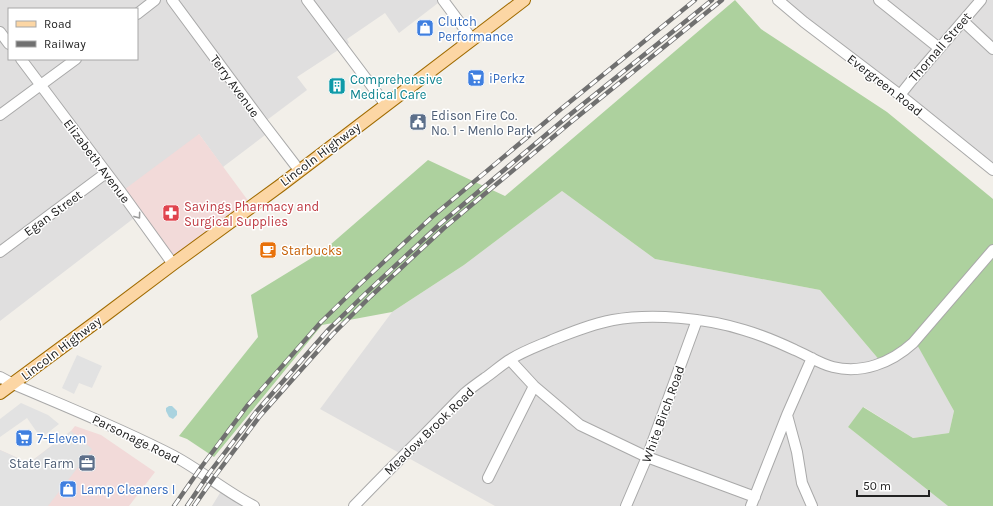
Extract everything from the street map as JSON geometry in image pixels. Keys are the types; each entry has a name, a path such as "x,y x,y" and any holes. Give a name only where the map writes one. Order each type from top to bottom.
{"main road":[{"name":"Lincoln Highway","path":"0,393 245,212 524,0"}],"street":[{"path":"138,13 155,0"},
{"name":"Terry Avenue","path":"172,0 299,170"},
{"path":"307,0 386,105"},
{"path":"443,0 472,40"},
{"name":"Evergreen Road","path":"778,0 993,170"},
{"path":"879,0 939,48"},
{"name":"Thornall Street","path":"900,95 981,0"},
{"path":"963,21 993,49"},
{"path":"0,32 8,43"},
{"name":"Elizabeth Avenue","path":"22,60 122,193 173,264"},
{"path":"0,115 75,60"},
{"name":"Egan Street","path":"0,252 106,173"},
{"name":"Meadow Brook Road","path":"354,506 465,392 510,360 529,350 576,330 615,320 657,317 697,320 744,330 777,342 831,367 860,368 878,365 903,351 913,343 993,250"},
{"name":"White Birch Road","path":"626,506 647,457 697,320"},
{"path":"510,360 534,386 580,425 647,457 753,502 787,415 812,358"},
{"name":"Parsonage Road","path":"0,377 174,456 195,468 216,484 254,506"},
{"path":"488,478 534,386"},
{"path":"787,415 802,483 812,506"}],"shaded area":[{"path":"0,0 442,0 399,33 385,13 347,39 349,43 297,77 307,90 263,123 269,132 223,167 199,134 138,215 0,321"},
{"path":"778,0 993,0 993,170"},
{"path":"199,134 252,206 173,264 121,192"},
{"path":"562,191 655,259 820,290 881,362 915,340 954,411 949,433 913,438 864,407 848,427 948,506 495,506 320,409 392,312 464,265"},
{"path":"77,355 102,366 92,388 79,383 74,394 62,388"},
{"path":"21,403 48,415 59,424 41,438 27,418 0,437 0,419"},
{"path":"75,426 101,435 155,472 129,506 0,506 0,450 29,463 71,431"},
{"path":"71,431 92,449 48,506 0,506 0,450 29,463"},
{"path":"223,488 254,506 212,506"}],"green space":[{"path":"735,0 761,29 887,112 993,199 993,506 948,506 848,427 863,407 913,438 949,433 954,411 915,341 881,362 820,290 655,259 562,191 464,265 392,312 322,325 214,457 187,439 179,436 258,337 251,295 323,251 428,160 505,196"}],"water":[{"path":"172,406 177,411 177,415 173,419 169,417 166,411 166,408"}],"railway":[{"path":"174,506 247,406 321,322 359,285 433,216 695,0"},
{"path":"187,506 210,472 256,412 329,329 366,293 440,224 567,117 712,0"},
{"path":"194,506 260,416 333,334 370,297 444,228 571,122 722,0"}],"place":[{"name":"Clutch Performance","path":"425,28"},
{"name":"iPerkz","path":"476,78"},
{"name":"Comprehensive Medical Care","path":"337,86"},
{"name":"Edison Fire Co. No. 1 - Menlo Park","path":"418,122"},
{"name":"Savings Pharmacy and Surgical Supplies","path":"171,213"},
{"name":"Starbucks","path":"268,250"},
{"name":"7-Eleven","path":"24,438"},
{"name":"State Farm","path":"87,463"},
{"name":"Lamp Cleaners I","path":"68,489"}]}
